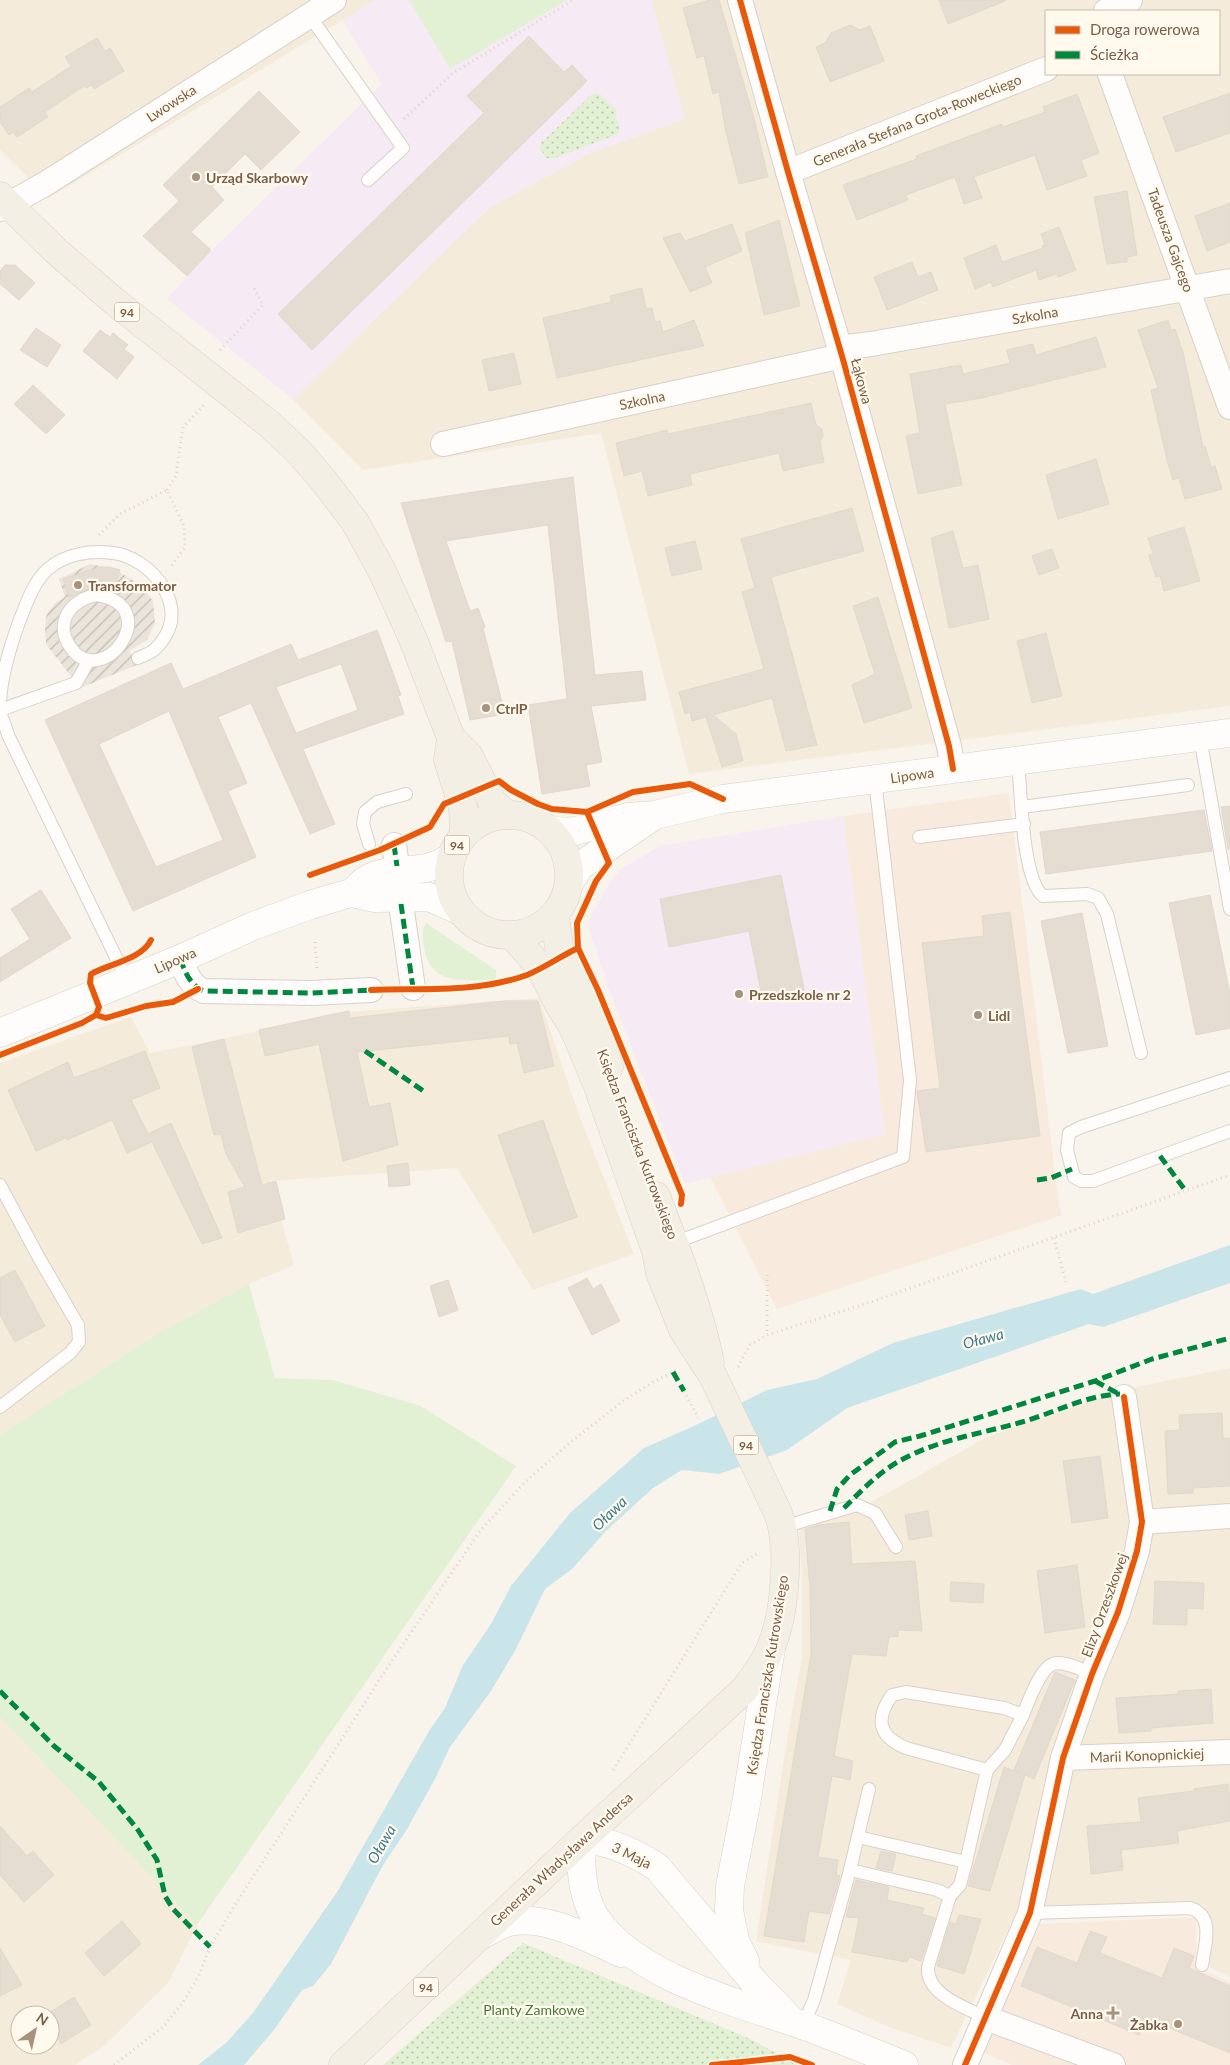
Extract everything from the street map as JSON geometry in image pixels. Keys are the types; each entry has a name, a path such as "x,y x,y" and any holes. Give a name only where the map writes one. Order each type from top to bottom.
{"main road":[{"name":"94","path":"3,203 115,302 268,423 299,452 324,481 355,522 382,571 413,639 450,738 448,760 463,807 458,845 449,870 450,885 454,899 461,912 475,926 503,936 513,936 529,932 543,926 555,916 565,899 570,881 570,867 566,853 550,830 527,817 496,816 478,823 458,845"},
{"name":"94","path":"450,738 469,756 493,803 508,815"},
{"name":"Księdza Franciszka Kutrowskiego","path":"555,916 562,955 587,1008 666,1246"},
{"name":"Księdza Franciszka Kutrowskiego","path":"513,936 540,967 558,1003 574,1029 666,1246 726,1371 780,1520 786,1565 779,1614 771,1647"},
{"name":"Generała Władysława Andersa","path":"343,2065 582,1839 744,1690 755,1677 771,1647"}],"street":[{"name":"Lwowska","path":"3,203 39,188 334,0"},
{"name":"Łąkowa","path":"740,0 950,746 953,769"},
{"path":"1108,10 1130,0"},
{"name":"Generała Stefana Grota-Roweckiego","path":"788,172 1045,70"},
{"name":"Tadeusza Gajcego","path":"1110,75 1230,407"},
{"name":"Szkolna","path":"442,444 871,344 1230,281"},
{"name":"Lipowa","path":"550,830 575,831 628,817 655,815 723,799 1230,733"},
{"name":"Lipowa","path":"570,881 580,866 655,815"},
{"name":"Lipowa","path":"352,893 365,880 379,874 433,867 442,864 458,845"},
{"name":"Lipowa","path":"0,1033 180,959 253,926 310,905 352,893 375,898 428,897 461,912"},
{"path":"401,904 413,988"},
{"path":"180,959 187,976 198,989 204,991 312,993 371,990"},
{"name":"Elizy Orzeszkowej","path":"965,2065 1030,1913 1063,1758 1092,1674 1118,1612 1137,1551 1142,1522 1124,1397"},
{"path":"1142,1522 1230,1516"},
{"name":"Księdza Franciszka Kutrowskiego","path":"755,1982 735,1940 729,1910 730,1886 746,1804 771,1647"},
{"name":"Marii Konopnickiej","path":"1063,1758 1230,1752"},
{"name":"3 Maja","path":"648,1964 622,1946 598,1920 588,1904 581,1854 582,1839 598,1840 616,1846 637,1854 657,1867 755,1982 798,2024"},
{"name":"3 Maja","path":"480,1936 506,1923 518,1921 536,1922 572,1931 648,1964 689,1985 904,2065"},
{"path":"986,2018 1112,2065"}],"lane":[{"path":"309,15 403,148 368,180"},
{"path":"0,700 2,677 15,632 36,585 48,570 57,563 77,554 88,552 114,553 136,561 154,576 167,592 172,612 171,625 153,653 138,658"},
{"path":"86,596 107,596 123,608 128,617 130,627 127,634 108,658 98,661 89,660 71,648 66,639 64,629 65,618 70,609 86,596"},
{"path":"89,660 76,683 0,711 10,737 127,980"},
{"path":"1200,738 1230,909"},
{"path":"1018,761 1026,856 1037,891 1043,896 1087,894 1098,898 1107,914 1141,1053"},
{"path":"666,1246 903,1157 910,1080 875,780"},
{"path":"1022,807 1188,785"},
{"path":"369,844 363,824 365,812 377,802 406,794"},
{"path":"919,837 1024,824"},
{"path":"1230,1078 1081,1127 1070,1133 1067,1150 1074,1177 1081,1181 1092,1181 1230,1131"},
{"path":"0,1185 78,1325 79,1342 70,1353 0,1407"},
{"path":"780,1520 857,1505 875,1514 896,1547"},
{"path":"986,2018 946,1997 932,1985 927,1976 928,1967 950,1896 960,1885 987,1770 1005,1750 1048,1666 1060,1663 1092,1674"},
{"path":"987,1770 894,1743 886,1736 881,1727 884,1705 892,1695 906,1692 1004,1708 1023,1715"},
{"path":"798,2024 814,2000 850,1870 869,1789"},
{"path":"858,1837 966,1862"},
{"path":"850,1870 936,1890 950,1896"},
{"path":"1030,1913 1190,1908 1198,1910 1204,1917 1207,1927 1202,1965"}],"path":[{"path":"391,131 453,72 572,0"},
{"path":"220,350 263,305 253,286"},
{"path":"88,552 97,536 120,514 167,490 176,476 183,427 206,404"},
{"path":"154,576 164,574 185,547 184,526 167,490"},
{"path":"726,1371 750,1345 767,1335 874,1301 1230,1175"},
{"path":"1054,1238 1066,1282"},
{"path":"767,1275 767,1335"},
{"path":"114,2065 164,2026 183,2002 198,1977 210,1947 230,1913 389,1665 480,1531 525,1482 572,1441 623,1401 653,1382 684,1367"},
{"path":"684,1392 698,1418"},
{"path":"613,1770 742,1563 763,1550"}],"shaded area":[{"path":"0,0 376,0 49,198 0,150"},
{"path":"376,0 651,0 685,119 590,153 489,208 293,399 167,299 212,250 382,84 342,20"},
{"path":"651,0 1230,0 1230,706 689,774 601,433 363,470 293,399 489,208 590,153 685,119"},
{"path":"90,564 114,569 141,585 153,601 155,623 147,640 129,651 139,664 80,688 46,644 46,616 54,604 65,597 59,579"},
{"path":"1009,793 1059,1206 1062,1215 777,1309 710,1177 885,1134 843,816"},
{"name":"Przedszkole nr 2","path":"843,816 885,1134 685,1184 608,987 589,929 589,921 611,881 621,869 660,846"},
{"path":"539,998 579,1115 634,1254 533,1290 457,1168 270,1181 294,1265 249,1284 164,1330 0,1435 0,1063 131,1017 150,1053 240,1035 333,1013"},
{"path":"1230,1368 1230,1977 1207,1966 1204,1904 1019,1907 951,2048 889,2027 837,2004 851,1960 756,1941 787,1740 802,1657 802,1573 798,1523 850,1514 987,1437 1131,1388"},
{"path":"0,1717 197,1925 169,1982 104,2046 75,2065 0,2065"},
{"path":"1196,1917 1197,1968 1230,1982 1230,2065 1012,2065 977,2050 1034,1924"}],"green space":[{"path":"409,0 567,0 450,69"},
{"path":"596,93 601,95 617,111 616,118 620,128 618,134 553,159 547,158 540,149 540,144 591,95"},
{"path":"426,923 496,970 495,979 460,980 440,975 427,959 423,934 423,928"},
{"path":"249,1284 275,1378 333,1380 421,1406 516,1466 197,1925 0,1717 0,1435 164,1330"},
{"name":"Planty Zamkowe","path":"523,1943 748,2038 799,2065 383,2065"}],"water":[{"name":"Oława","path":"1230,1245 1230,1283 1103,1327 1089,1324 847,1408 787,1450 719,1474 682,1470 653,1488 606,1531 572,1569 545,1589 516,1649 491,1691 450,1747 435,1779 406,1831 383,1865 331,1964 313,1986 302,1990 274,2030 244,2065 198,2065 226,2043 253,2013 337,1892 429,1731 445,1708 463,1665 491,1624 511,1586 570,1513 644,1448 767,1390 817,1379 893,1343 1081,1289 1093,1294"}],"building":[{"path":"710,0 719,0 754,118 768,177 739,184 726,132 719,92 713,94 704,56 697,58 683,8"},
{"path":"939,0 1005,0 1005,1 948,24"},
{"path":"850,25 860,30 870,26 884,61 830,82 816,47 825,43 831,33"},
{"path":"529,36 564,72 572,65 587,81 312,350 278,314 484,113 467,96"},
{"path":"97,38 105,51 110,48 124,71 94,89 92,85 86,88 84,86 45,112 48,117 17,137 13,132 9,135 0,122 0,107 29,88 32,92 71,66 65,57"},
{"name":"Urząd Skarbowy","path":"259,91 300,132 261,170 245,154 212,187 224,200 191,232 211,250 187,276 143,236 179,201 163,185"},
{"path":"1230,93 1230,133 1176,152 1163,117"},
{"path":"1077,94 1099,153 1081,160 1087,176 1047,190 1035,155 974,177 982,198 964,204 955,177 906,195 908,200 857,220 843,185 917,159 916,156 1002,124 1003,127 1045,112 1043,107"},
{"path":"1127,191 1137,255 1127,257 1127,262 1107,264 1094,197"},
{"path":"1230,203 1230,242 1207,251 1195,216"},
{"path":"779,220 800,306 764,315 745,233"},
{"path":"732,224 742,251 705,267 712,283 690,292 663,238 680,233 685,241"},
{"path":"1059,227 1076,270 1058,277 1056,274 1039,280 1036,270 993,287 991,282 975,289 964,258 996,245 1002,262 1043,248 1042,246 1045,245 1041,234"},
{"path":"912,262 918,277 931,272 938,290 887,310 874,277"},
{"path":"5,265 15,265 35,283 19,300 0,284 0,271"},
{"path":"642,288 646,309 652,308 655,322 660,321 663,332 694,320 704,346 557,378 543,318 611,302 610,296"},
{"path":"1168,320 1171,330 1175,329 1183,352 1203,447 1205,446 1211,467 1215,466 1222,489 1185,499 1179,478 1173,480 1167,460 1151,390 1158,388 1138,330"},
{"path":"36,328 61,345 47,367 20,350"},
{"path":"100,330 110,337 113,333 128,345 124,349 134,357 117,379 83,351"},
{"path":"1096,337 1106,367 982,398 945,404 962,485 918,494 906,436 920,433 910,374 961,365 963,374 1010,363 1007,350 1033,344 1036,355"},
{"path":"514,353 521,384 489,391 482,360"},
{"path":"33,385 65,415 46,434 14,404"},
{"path":"811,403 816,425 822,429 823,436 820,442 824,462 783,471 779,453 690,474 692,485 648,496 642,471 624,476 616,443 667,430 668,434"},
{"path":"1096,459 1109,504 1058,519 1046,475"},
{"path":"573,477 595,675 642,671 646,700 591,706 602,762 586,765 590,786 542,794 528,705 567,699 548,525 446,541 470,611 478,608 485,627 483,628 505,714 470,720 452,641 446,642 401,503"},
{"path":"852,508 864,551 771,577 817,745 786,751 772,698 713,715 736,734 743,761 722,767 706,717 692,721 690,712 685,714 679,692 764,669 742,592 755,588 741,539"},
{"path":"1184,527 1200,581 1164,591 1160,576 1156,577 1152,566 1149,555 1153,553 1148,538"},
{"path":"953,531 963,568 978,565 989,619 949,628 931,538"},
{"path":"695,541 702,569 672,576 665,548"},
{"path":"1052,549 1059,568 1039,575 1032,556"},
{"path":"100,567 120,570 115,584 86,590 69,597 63,579"},
{"path":"878,597 912,708 864,723 852,685 875,674 853,606"},
{"path":"377,630 401,695 398,696 404,714 303,749 335,824 310,834 251,703 218,717 247,783 228,791 256,857 133,911 45,720 171,663 183,689 291,644 298,660","holes":["341,664 358,710 296,733 276,687","169,711 223,840 156,867 99,744"]},
{"path":"1046,633 1062,696 1032,703 1017,641"},
{"path":"1230,806 1230,849 1228,849 1221,807"},
{"path":"1204,810 1212,851 1046,874 1040,832"},
{"path":"781,875 805,994 763,1002 749,931 669,947 660,899"},
{"path":"41,890 71,938 0,982 0,958 30,939 11,909"},
{"path":"1210,895 1230,994 1230,1028 1196,1035 1169,903"},
{"name":"Lidl","path":"1010,912 1040,1136 926,1152 917,1091 940,1088 922,943 984,936 982,916"},
{"path":"1082,913 1108,1046 1068,1053 1041,921"},
{"path":"504,1001 538,1001 554,1066 524,1073 517,1043 510,1044 509,1036 357,1052 369,1107 390,1103 398,1145 343,1161 319,1044 265,1056 259,1030 349,1011 350,1018"},
{"path":"224,1039 262,1185 276,1181 285,1219 238,1233 228,1192 245,1187 226,1154 221,1134 214,1135 192,1047"},
{"path":"145,1051 160,1088 131,1100 148,1134 171,1123 222,1238 202,1244 152,1142 127,1153 112,1120 67,1140 66,1138 36,1151 8,1090 68,1062 74,1078"},
{"path":"543,1120 577,1217 533,1233 498,1135"},
{"path":"408,1163 410,1185 389,1187 387,1166"},
{"path":"15,1270 45,1326 15,1342 0,1315 0,1278"},
{"path":"587,1278 593,1289 601,1284 620,1321 592,1335 568,1288"},
{"path":"448,1280 458,1310 439,1317 430,1286"},
{"path":"1222,1413 1223,1439 1230,1438 1230,1486 1193,1488 1193,1493 1168,1494 1165,1431 1180,1430 1179,1415"},
{"path":"1100,1456 1108,1518 1072,1523 1063,1461"},
{"path":"928,1511 932,1536 909,1540 905,1515"},
{"path":"849,1522 852,1564 915,1561 922,1631 898,1630 898,1636 889,1637 886,1656 852,1654 834,1756 853,1761 850,1780 832,1776 818,1857 838,1860 836,1875 840,1876 829,1914 809,1911 804,1942 764,1936 811,1654 810,1588 805,1529 819,1525"},
{"path":"1077,1565 1085,1627 1045,1633 1037,1571"},
{"path":"1155,1581 1204,1583 1203,1609 1187,1608 1187,1625 1153,1624"},
{"path":"951,1582 984,1584 983,1603 950,1601"},
{"path":"1055,1672 1075,1680 1034,1779 1014,1770"},
{"path":"1211,1689 1213,1723 1151,1728 1151,1731 1119,1733 1116,1698 1178,1694 1178,1691"},
{"path":"1004,1767 1025,1775 990,1891 968,1886"},
{"path":"1228,1784 1230,1821 1177,1831 1179,1843 1121,1850 1123,1870 1091,1874 1087,1826 1141,1822 1138,1798 1194,1791 1194,1789"},
{"path":"0,1826 27,1856 33,1851 54,1875 24,1902 0,1875"},
{"path":"881,1851 896,1854 892,1871 876,1868"},
{"path":"856,1880 889,1887 887,1900 924,1908 922,1914 935,1918 921,1961 909,1957 907,1962 852,1952 859,1918 846,1917"},
{"path":"959,1915 981,1919 964,1974 937,1966 950,1922 956,1924"},
{"path":"122,1921 141,1944 104,1976 85,1953"},
{"path":"1090,1931 1107,1937 1100,1953 1162,1978 1174,1948 1194,1956 1189,1968 1230,1986 1230,2053 1145,2018 1139,2035 1021,1986 1037,1947 1077,1963"},
{"path":"0,1948 22,1985 0,1996"},
{"path":"74,1997 91,2025 61,2044 60,2042 60,2006"}],"marked path":[{"path":"394,845 397,866"},
{"path":"401,904 413,988"},
{"path":"180,959 192,982 204,991 312,993 374,990"},
{"path":"365,1051 425,1092"},
{"path":"1160,1156 1185,1190"},
{"path":"1037,1180 1051,1178 1072,1169"},
{"path":"830,1511 837,1489 850,1475 895,1442 920,1436 1095,1381 1152,1359 1230,1338"},
{"path":"673,1372 684,1391"},
{"path":"1095,1381 1119,1394"},
{"path":"844,1508 880,1474 919,1451 948,1441 1022,1422 1082,1401 1120,1394"},
{"path":"0,1691 54,1746 99,1782 138,1830 157,1860 165,1896 173,1909 210,1947"}],"cycle path":[{"path":"740,0 842,356 949,746 953,769"},
{"path":"310,875 380,850 430,827 444,804 499,781 511,790 552,809 587,812 633,792 690,784 723,799"},
{"path":"587,812 609,863 596,881 577,923 578,948 598,990 682,1195 681,1204"},
{"path":"0,1055 82,1023 96,1015 99,1007 90,983 91,974 133,956 147,947 151,940"},
{"path":"371,990 489,985 527,975 578,948"},
{"path":"96,1015 106,1018 146,1006 173,1002 198,989"},
{"path":"965,2065 1030,1913 1063,1758 1092,1674 1118,1612 1137,1551 1142,1522 1124,1397"},
{"path":"712,2065 790,2057 812,2065"}],"place":[{"name":"Urząd Skarbowy","path":"196,177"},
{"name":"Transformator","path":"78,585"},
{"name":"CtrlP","path":"486,708"},
{"name":"Przedszkole nr 2","path":"739,994"},
{"name":"Lidl","path":"978,1015"},
{"name":"Anna","path":"1113,2013"},
{"name":"Żabka","path":"1178,2024"}]}
